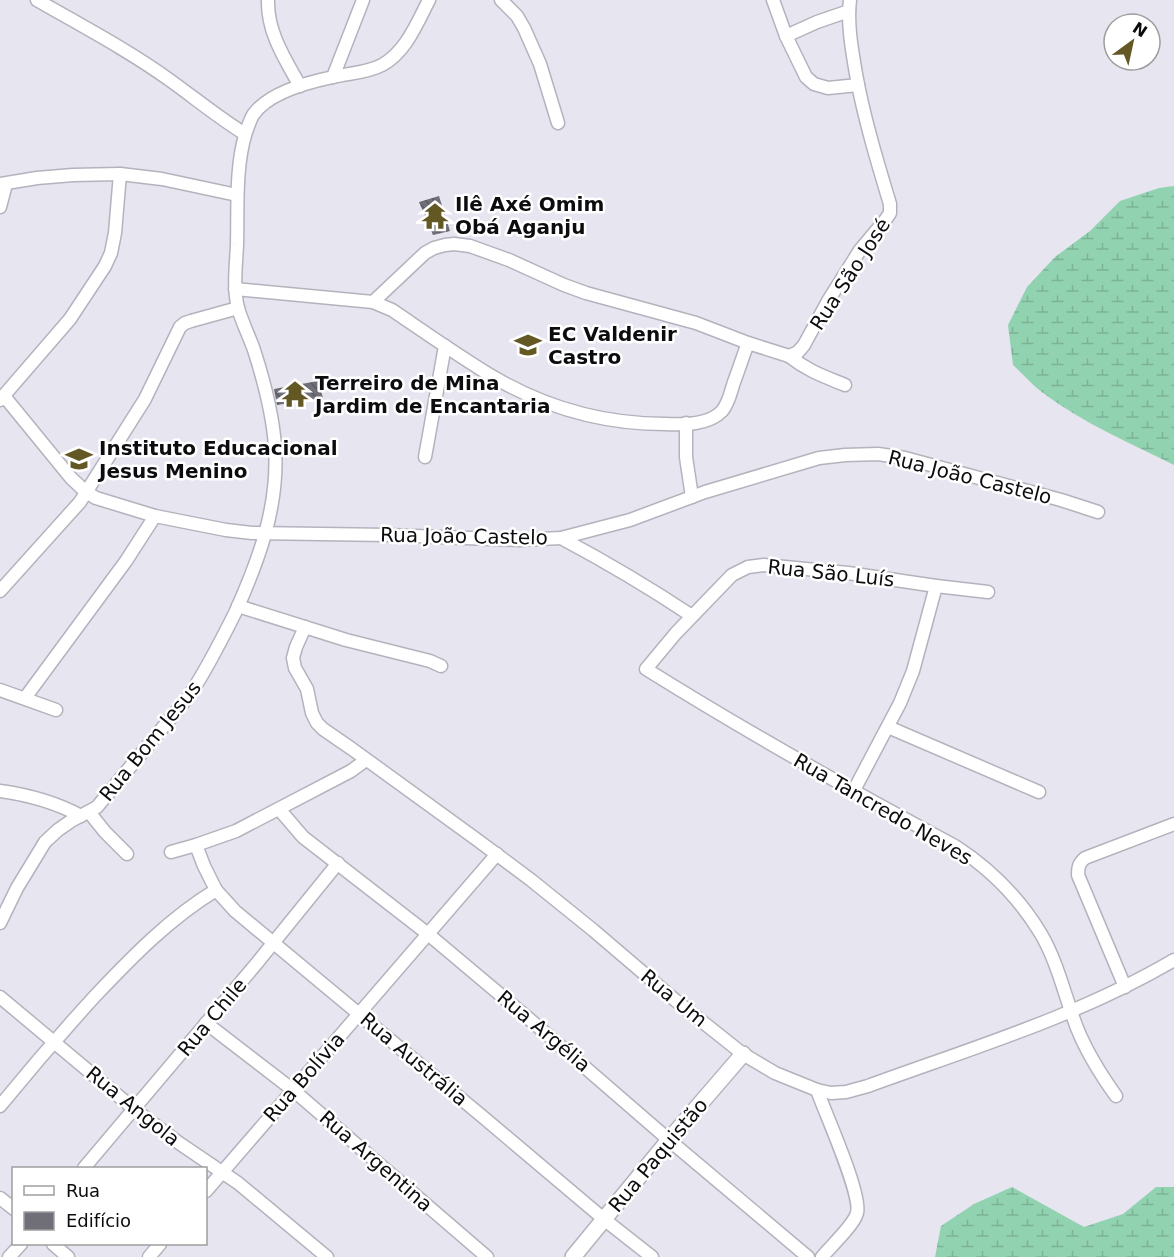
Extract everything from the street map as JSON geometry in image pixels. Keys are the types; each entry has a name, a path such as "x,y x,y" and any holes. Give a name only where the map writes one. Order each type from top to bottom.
{"street":[{"path":"37,0 135,57 245,134"},
{"path":"268,0 271,26 277,44 300,86"},
{"path":"333,77 363,0"},
{"name":"Rua Bom Jesus","path":"0,923 17,888 45,842 58,830 97,807 104,800 189,696 215,653 238,606 266,534 274,496 275,447 263,380 238,308 235,289 240,161 245,134 254,113 266,103 300,86 383,64 405,45 429,0"},
{"path":"501,0 517,16 524,28 540,64 558,123"},
{"path":"773,0 786,36 806,77 814,84 828,88 858,85"},
{"path":"786,36 850,5"},
{"name":"Rua São José","path":"789,356 798,352 804,345 860,250 891,211 858,85 851,40 850,5"},
{"path":"2,398 70,319 105,266 111,253 115,233 120,174"},
{"path":"0,207 3,184 73,175 120,174 162,179 237,195"},
{"path":"373,302 415,261 434,248 454,244 470,246 586,293 696,323 789,356 805,369 845,385"},
{"path":"235,289 373,302 392,310 445,346 524,393 586,415 621,422 698,423 710,419 723,410 729,398 748,343"},
{"path":"0,591 73,512 145,399 180,327 184,323 238,308"},
{"path":"425,457 445,346"},
{"name":"Rua João Castelo","path":"2,398 52,456 86,492 96,498 155,516 226,530 266,534 388,535 520,540 561,538 630,520 692,497 819,458 878,454 914,460 1098,512"},
{"path":"686,423 686,457 692,497"},
{"path":"25,698 126,561 155,516"},
{"path":"561,538 607,562 692,616"},
{"name":"Rua São Luís","path":"646,669 660,650 732,575 755,565 848,573 988,592"},
{"path":"853,792 900,703 913,671 936,586"},
{"path":"238,606 346,640 430,661 441,666"},
{"name":"Rua Um","path":"305,627 296,646 293,658 294,668 307,689 312,713 322,729 497,854 743,1054 775,1073 817,1090 838,1093 868,1086 1071,1011 1125,987 1174,960"},
{"name":"Rua Tancredo Neves","path":"646,669 853,792 955,846 973,858 996,879 1029,916 1042,935 1085,1046 1116,1096"},
{"path":"0,690 56,710"},
{"path":"888,727 1039,792"},
{"path":"171,852 196,846 236,831 351,771 366,760"},
{"path":"0,791 42,799 85,814 127,854"},
{"name":"Rua Argélia","path":"279,809 303,837 428,934 808,1257"},
{"path":"1125,987 1078,875 1079,864 1096,853 1174,824"},
{"name":"Rua Austrália","path":"196,846 216,890 235,911 604,1220 652,1257"},
{"name":"Rua Bolívia","path":"207,1190 497,854"},
{"name":"Rua Chile","path":"85,1167 338,863"},
{"path":"0,1106 54,1041 148,941 182,913 216,890"},
{"name":"Rua Angola","path":"0,998 134,1109 186,1149 264,1203 327,1257"},
{"name":"Rua Argentina","path":"206,1023 293,1090 487,1257"},
{"name":"Rua Paquistão","path":"573,1257 743,1054"},
{"path":"817,1090 849,1172 858,1210 853,1220 822,1257"},
{"path":"0,1198 12,1207"},
{"path":"9,1257 20,1245"},
{"path":"54,1245 68,1257"}],"green space":[{"path":"1174,186 1174,465 1090,423 1039,390 1013,365 1008,325 1027,287 1055,257 1090,231 1120,201 1159,188"},
{"path":"1012,1187 1084,1227 1123,1214 1156,1187 1174,1187 1174,1257 935,1257 941,1226 974,1204"}],"building":[{"name":"Ilê Axé Omim Obá Aganju","path":"439,196 450,231 433,235 419,202"},
{"name":"Terreiro de Mina Jardim de Encantaria","path":"318,381 323,398 277,405 274,389"}],"place":[{"name":"Ilê Axé Omim Obá Aganju","path":"435,216"},
{"name":"EC Valdenir Castro","path":"528,345"},
{"name":"Terreiro de Mina Jardim de Encantaria","path":"295,394"},
{"name":"Instituto Educacional Jesus Menino","path":"79,459"}]}
